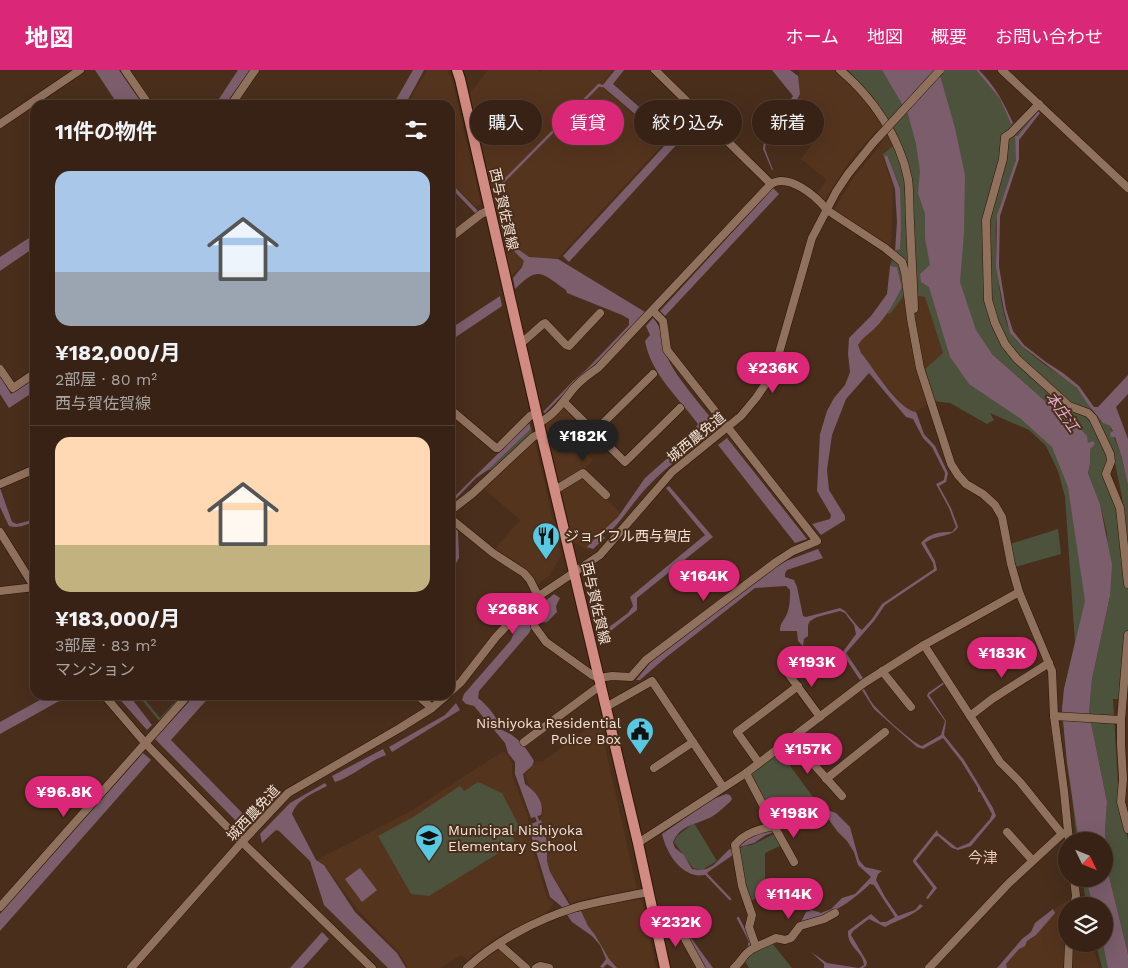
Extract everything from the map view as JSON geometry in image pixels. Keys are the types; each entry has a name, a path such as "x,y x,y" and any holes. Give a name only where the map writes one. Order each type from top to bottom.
{"main road":[{"name":"西与賀佐賀線","path":"457,70 638,843 665,968"}],"street":[{"path":"36,100 80,70"},
{"path":"125,70 146,100"},
{"path":"234,100 255,70"},
{"path":"656,70 771,184"},
{"path":"840,70 872,104 891,132 902,158 908,179 913,326"},
{"name":"城西農免道","path":"455,687 496,637 527,604 600,555 672,472 741,416 756,398 777,360 812,238 827,210 848,174 873,143 940,70"},
{"path":"1002,70 1128,188"},
{"path":"0,124 30,104"},
{"path":"1038,104 1005,137 1003,160 986,220 988,300 995,323 1005,344 1017,359 1069,406 1088,413 1093,418 1110,454 1111,461 1106,474 1120,508 1128,584"},
{"path":"455,507 472,494 533,437 539,423 546,419 564,402 573,389 598,368 771,184 776,181 793,183 822,204 827,210 885,248 902,262 920,368 951,464 962,480 983,494 995,505 1002,517 1010,564 1019,592 1052,671 1064,791 1065,832"},
{"path":"455,234 481,214 490,210"},
{"path":"524,742 600,681 612,676 630,677 646,660 776,562 793,551 816,541 667,350 662,320 653,311"},
{"path":"520,343 545,324 566,346 569,346 600,313"},
{"path":"0,369 13,388 30,376"},
{"path":"594,432 653,374"},
{"path":"564,402 625,462 680,408"},
{"path":"455,413 496,448 530,416 539,423"},
{"path":"0,484 30,471"},
{"path":"555,490 583,473 606,495"},
{"path":"455,522 492,553 524,574 530,580 538,596"},
{"path":"0,532 30,575"},
{"path":"0,591 30,588"},
{"path":"638,843 759,763 882,671 924,645 1019,592"},
{"path":"527,604 533,616 535,627 546,642 600,681"},
{"path":"1128,635 1120,720 1124,743 1121,802 1126,813 1128,830"},
{"path":"924,645 1000,762 1064,832"},
{"path":"970,716 992,699 1049,663"},
{"path":"882,671 911,707"},
{"path":"787,672 820,717"},
{"path":"606,708 652,682 723,787"},
{"path":"759,763 737,732 798,686"},
{"path":"108,700 146,744 242,842 372,968"},
{"path":"0,907 184,700"},
{"path":"423,700 432,708"},
{"name":"城西農免道","path":"131,968 242,842 288,793 400,728 441,700"},
{"path":"1055,716 1120,720"},
{"path":"826,779 884,732"},
{"path":"790,739 842,796"},
{"path":"654,768 692,742"},
{"path":"746,772 794,862"},
{"path":"756,947 749,927 752,915 742,886 735,845 739,839 748,834 774,826"},
{"path":"1007,832 1032,860"},
{"path":"928,968 1032,860 1058,839"},
{"path":"467,968 499,944 522,930 564,912 574,908 649,892"},
{"path":"734,968 740,963 746,952 776,938 785,940 791,938 800,926 835,914"},
{"path":"655,920 669,915 678,926 701,968"},
{"path":"499,944 526,968"},
{"path":"1068,968 1069,952"},
{"path":"536,968 540,966 549,968"}],"shaded area":[{"path":"95,70 119,70 140,100 115,100"},
{"path":"238,70 250,70 229,100 218,100"},
{"path":"413,70 424,70 408,100 396,100"},
{"path":"427,70 447,70 453,83 481,204 476,207 455,187 455,100 410,100"},
{"path":"488,70 538,70 540,72 542,70 613,70 601,86 617,100 552,100 552,145 624,145 624,106 634,115 634,145 662,145 558,258 526,261 510,278 480,145 542,145 542,100 470,100 469,94"},
{"path":"615,70 624,70 613,84 634,102 634,113 624,105 624,100 618,100 602,86"},
{"path":"772,70 790,70 798,76 800,94 797,100 790,100 793,96"},
{"path":"798,70 848,70 873,97 898,142 882,155 893,187 891,256 830,217 853,178 882,143 877,130 848,163 820,208 811,200 827,180 801,159 811,145 824,145 824,100 793,100 797,93 798,76 800,73"},
{"path":"882,70 937,70 955,128 965,175 964,233 960,282 976,330 992,354 1062,416 1076,424 1087,436 1088,443 1093,441 1095,444 1090,449 1088,473 1100,504 1112,565 1110,596 1092,679 1089,713 1107,802 1105,832 1078,832 1067,763 1062,710 1064,689 1085,601 1068,487 1052,447 1021,419 969,384 950,357 929,287 921,282 920,274 930,265 925,238 925,214 918,193 920,171 916,144 908,114"},
{"path":"976,70 979,70 985,76 1003,102 1013,123 1011,124 1000,99"},
{"path":"1038,111 1040,113 1019,140 1019,159 1000,216 999,266 1006,309 1013,331 1024,345 1079,386 1094,407 1098,407 1128,375 1128,394 1116,407 1128,439 1128,486 1122,458 1115,437 1111,437 1110,433 1113,431 1110,426 1103,423 1077,388 1023,347 1010,333 1004,310 996,267 997,215 1016,160 1015,136 1018,136"},
{"path":"665,145 676,145 569,262 563,256"},
{"path":"764,145 766,145 765,149 773,170 772,170 763,149"},
{"path":"887,155 900,188 900,249 895,251 897,222 895,189 884,157"},
{"path":"455,187 479,212 475,213 455,192"},
{"path":"773,188 779,194 665,316 660,311"},
{"path":"30,237 30,250 0,271 0,257"},
{"path":"504,241 507,241 529,257 558,259 645,312 638,323 590,369 588,368 629,325 629,319 567,293 566,290 551,279 540,274 535,274 523,281 515,289 513,278 522,267 524,261 511,248 505,245"},
{"path":"890,266 897,267 902,287 883,319 858,345 861,353 894,396 909,410 916,412 924,434 935,446 948,473 946,482 939,486 951,508 958,527 952,533 948,535 934,538 925,543 935,561 937,570 885,605 874,621 846,653 863,678 860,680 842,653 856,634 854,625 845,613 840,611 817,617 810,621 808,636 804,639 803,646 798,641 797,631 780,631 790,603 790,590 786,586 755,588 640,680 636,680 650,663 770,571 786,561 818,549 823,558 787,570 785,573 785,577 794,580 797,587 803,616 806,617 840,608 845,611 862,630 882,604 934,569 933,563 921,543 931,535 952,532 956,527 949,508 936,484 944,480 945,473 932,447 923,438 913,419 906,417 869,373 846,399 832,435 827,470 829,490 845,516 845,520 821,535 812,524 830,519 831,515 817,491 820,434 827,411 834,398 845,385 850,372 849,338 871,316 887,294"},
{"path":"905,294 925,297 943,354 933,401 916,412 910,411 901,405 861,353 858,345 875,328 886,313 890,314"},
{"path":"500,296 502,306 455,338 455,326"},
{"path":"653,318 659,326 664,349 675,372 718,427 659,475 609,533 605,529 618,517 645,478 689,439 698,424 659,375 648,353 645,341 650,335 646,326"},
{"path":"0,376 11,394 30,381 30,394 9,408 0,394"},
{"path":"574,380 576,382 545,413 543,412"},
{"path":"563,405 595,436 583,450 593,460 581,472 622,515 588,550 573,542 545,424"},
{"path":"529,423 531,429 488,470 476,478 455,500 455,496"},
{"path":"534,438 561,556 549,576 536,586 494,550 520,520 481,486"},
{"path":"727,438 807,539 795,543 718,445"},
{"path":"669,486 713,537 637,598 637,610 603,637 601,633 628,613 633,606 630,597 705,535 666,488"},
{"path":"0,488 12,522 17,524 30,520 30,524 20,527 9,526 0,507"},
{"path":"455,529 458,531 459,558 455,565"},
{"path":"600,533 605,538 593,549 587,547"},
{"path":"554,594 560,598 556,606 557,612 547,622 539,623 537,608"},
{"path":"525,617 530,618 532,627 529,633 479,691 478,698 492,712 500,729 520,742 534,761 532,766 523,774 525,784 538,797 542,810 541,815 531,818 515,774 515,762 508,753 505,743 474,706 466,704 462,700 464,694 511,640 517,625"},
{"path":"944,682 929,695 946,721 944,735 964,760 996,816 971,846 958,850 952,848 938,836 935,837 916,861 937,888 928,899 926,898 933,888 913,860 937,830 938,833 957,848 969,843 990,819 992,814 961,761 943,738 923,749 917,747 874,709 862,690 864,689 870,700 886,718 910,739 922,746 941,735 945,721 927,696 928,693"},
{"path":"40,700 61,700 0,734 0,722"},
{"path":"120,700 133,700 152,725 147,730"},
{"path":"190,700 207,700 171,740 251,822 247,825 236,821 155,739"},
{"path":"456,703 460,710 392,752 389,747 445,715"},
{"path":"599,720 637,889 571,903 550,872 547,861 547,842 541,820 543,809 540,800 530,788 525,774 537,761 542,762"},
{"path":"383,749 386,755 335,782 332,776"},
{"name":"Municipal Nishiyoka Elementary School","path":"502,752 506,753 512,762 512,776 528,816 529,835 547,898 554,903 544,915 506,932 488,943 467,960 461,955 441,968 408,968 399,952 358,910 324,864 317,860 411,811"},
{"path":"143,753 151,760 0,931 0,914"},
{"path":"325,783 327,786 302,800 292,814 316,860 324,865 355,912 397,953 406,968 388,968 324,905 310,861 279,831 276,830 262,843 260,834 290,803"},
{"path":"726,794 730,795 732,799 719,812 683,829 673,842 675,848 684,855 692,869 705,869 714,865 730,849 733,850 733,855 708,872 707,875 696,875 682,869 673,859 662,834 711,800"},
{"path":"824,809 836,813 850,827 859,860 865,867 882,871 878,874 876,880 898,916 915,910 920,904 923,906 910,915 885,927 869,919 853,931 851,935 867,962 863,968 859,968 864,965 863,960 852,946 848,937 848,931 871,914 880,922 886,922 895,917 874,885 870,884 853,899 834,911 801,922 806,912 812,910 821,913 831,909 842,898 855,894 871,877 858,865 854,852 847,841 827,817 818,813 802,818 781,829 779,827 810,810"},
{"path":"541,820 547,842 547,861 550,872 569,904 576,912 581,911 588,926 617,968 607,964 603,968 600,967 606,959 600,945 592,936 572,922 561,906 550,897 531,835 531,824"},
{"path":"773,829 774,832 754,843 739,847 738,843 747,836"},
{"path":"360,868 377,890 362,902 345,879"},
{"path":"1088,888 1112,888 1128,954 1128,968 1108,968 1105,952 1113,952 1113,897 1091,897"},
{"path":"641,899 656,968 616,968 608,960 598,940 574,913 594,906"},
{"path":"1057,907 1058,952 1095,952 1099,968 1002,968 1003,964"},
{"path":"1053,909 1055,913 1036,935 1027,941 1025,946 1019,949 1006,964 1007,968 997,968 1022,939 1031,932 1035,923"},
{"path":"322,932 329,939 303,968 290,968"},
{"path":"691,938 713,968 703,968 687,939"},
{"path":"499,948 523,968 471,968 473,966"},
{"path":"811,952 827,963 859,968 824,968 824,964"}],"green space":[{"path":"848,70 903,70 932,215 934,285 1047,429 1072,479 1089,612 1085,832 1076,832 1062,710 1064,689 1075,642 1065,497 1058,471 1046,446 1029,430 990,413 994,420 987,424 950,403 933,401 925,369 943,353 925,297 905,294 890,314 886,313 902,287 897,267 890,266 895,251 900,249 900,187 887,156 884,157 882,155 898,142 873,97"},
{"path":"937,70 976,70 1000,99 1011,124 1015,123 1031,107 1038,111 1018,137 1015,136 1015,166 1002,200 996,224 996,256 1003,309 1011,333 1016,340 1031,354 1072,384 1082,394 1098,418 1110,426 1122,458 1128,486 1128,660 1124,699 1113,699 1119,802 1128,840 1128,954 1112,888 1113,832 1105,832 1107,802 1089,713 1092,679 1110,596 1107,533 1100,504 1088,473 1090,448 1076,424 1062,416 963,328","holes":["1108,461 1115,463 1122,497 1125,534 1118,508 1103,472"]},
{"path":"531,429 532,434 493,470 488,470"},
{"path":"1058,529 1061,554 1015,567 1010,544"},
{"path":"142,700 145,700 160,718 176,700 180,700 160,722"},
{"path":"780,752 818,804 776,823 751,773"},
{"path":"478,782 502,793 520,828 512,834 515,843 429,896 411,894 378,836 413,817 460,786 464,791"},
{"path":"694,823 717,861 702,870 693,868 674,842 677,836"},
{"path":"776,833 782,845 765,853 765,893 749,902 738,850 743,846 752,845"},
{"path":"1084,888 1093,888 1095,897 1085,897"},
{"path":"772,943 792,968 749,968 745,961 748,954"},
{"path":"1098,952 1107,952 1114,968 1102,968"}],"waterway":[{"path":"493,192 599,85 602,86"},
{"path":"573,383 590,368"},
{"path":"536,816 538,821"},
{"path":"707,875 730,899"},
{"path":"738,918 750,941 749,946"}],"place":[{"name":"ジョイフル西与賀店","path":"546,560"},
{"name":"Nishiyoka Residential Police Box","path":"640,755"},
{"name":"Municipal Nishiyoka Elementary School","path":"429,862"}],"district":[{"name":"今津","path":"983,858"}],"water label":[{"name":"本庄江","path":"1062,412"}]}
